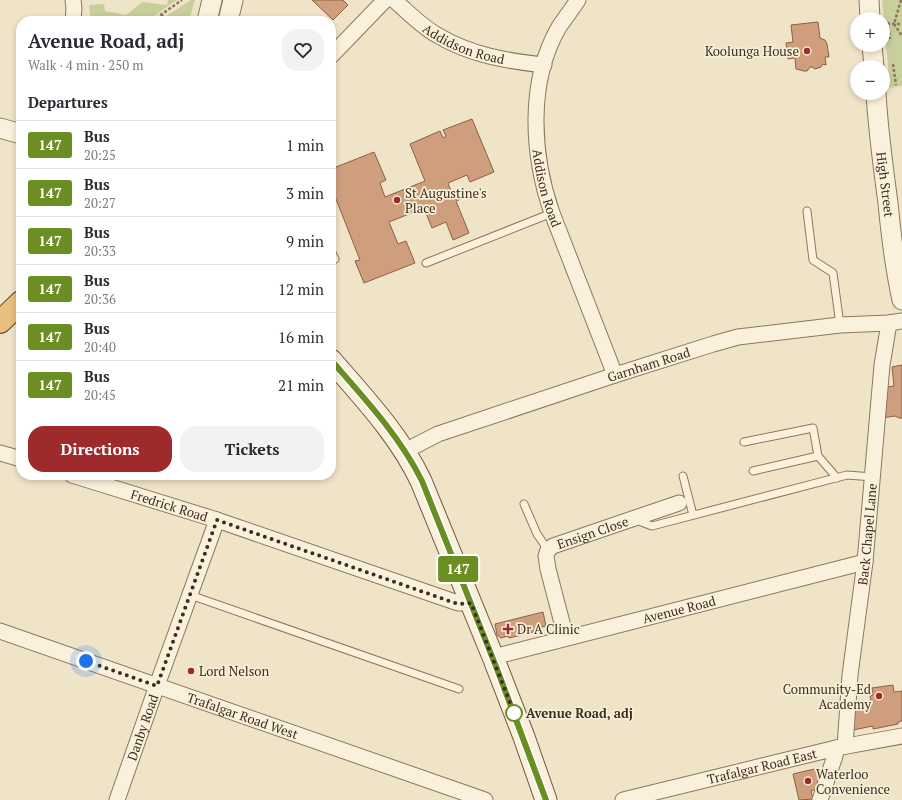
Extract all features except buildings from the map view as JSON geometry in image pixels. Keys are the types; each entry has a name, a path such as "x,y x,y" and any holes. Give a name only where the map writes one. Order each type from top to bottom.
{"highway":[{"path":"0,322 16,307"}],"main road":[{"path":"336,366 375,412 412,462 430,500 493,657 524,737 546,800"}],"street":[{"path":"73,0 73,16"},
{"path":"208,16 212,0"},
{"path":"229,16 233,0"},
{"path":"336,51 385,0"},
{"name":"Addidson Road","path":"394,0 423,26 454,44 479,54 495,58 544,66"},
{"name":"Addison Road","path":"578,0 559,28 549,48 544,66 536,113 536,132 540,173 552,214 615,375"},
{"path":"869,0 870,12"},
{"name":"High Street","path":"876,100 892,236 902,300"},
{"name":"Garnham Road","path":"405,451 438,434 615,375 738,337 840,325 895,322"},
{"name":"Back Chapel Lane","path":"820,800 835,756 841,747 865,562 882,365 895,322"},
{"path":"0,453 16,458"},
{"name":"Fredrick Road","path":"88,480 217,520 458,604 471,603"},
{"name":"Ensign Close","path":"566,638 548,569 546,556 548,550 553,546 679,503"},
{"name":"Danby Road","path":"117,800 217,520"},
{"name":"Avenue Road","path":"493,657 865,562"},
{"name":"Trafalgar Road West","path":"0,631 485,800"},
{"name":"Trafalgar Road East","path":"623,800 841,747 902,736"}],"lane":[{"path":"807,211 813,260 833,273 840,325"},
{"path":"426,263 552,214"},
{"path":"744,442 813,428 818,456 837,478"},
{"path":"753,471 818,456"},
{"path":"634,519 652,526 847,475 873,477"},
{"path":"683,476 693,515"},
{"path":"524,504 537,534 548,550"},
{"path":"190,595 459,689"}],"path":[{"path":"161,15 182,0"},
{"path":"901,0 895,24 902,36"},
{"path":"895,24 902,24"}],"green space":[{"path":"168,0 177,0 154,16 90,16 89,5 104,4 105,11 126,15 142,2 167,5"},
{"path":"191,0 195,0 190,16 166,16"},
{"path":"882,0 902,0 902,86 890,88 890,60 887,60 887,52 890,52 890,12 883,12"}],"bus line":[{"name":"147","path":"336,366 398,440 422,481 524,737 546,800"}],"place":[{"name":"Koolunga House","path":"807,51"},
{"name":"St Augustine's Place","path":"397,200"},
{"name":"Dr A Clinic","path":"508,629"},
{"name":"Lord Nelson","path":"191,671"},
{"name":"Community-Ed Academy","path":"879,696"},
{"name":"Avenue Road, adj","path":"514,713"},
{"name":"Waterloo Convenience","path":"808,781"}],"route":[{"path":"86,661 157,686 217,520 458,604 471,603 514,713"}]}
